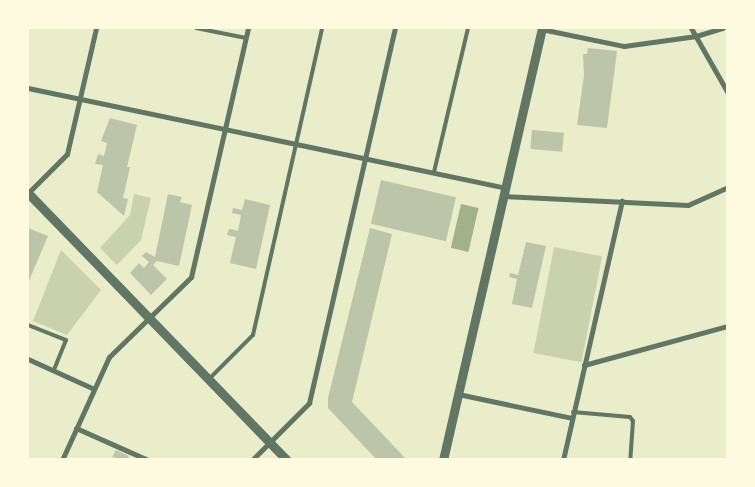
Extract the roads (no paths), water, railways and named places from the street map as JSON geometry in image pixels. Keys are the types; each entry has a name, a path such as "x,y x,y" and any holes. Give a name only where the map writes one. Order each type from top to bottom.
{"street":[{"path":"96,28 67,154 28,193 150,316 287,460"},
{"path":"62,460 109,357 191,277 248,28"},
{"path":"252,460 309,403 396,28"},
{"path":"443,460 541,28 624,46 696,36 723,28"},
{"path":"691,28 728,93"},
{"path":"28,88 225,130 296,142 366,157 434,172 504,192 688,205 728,187"},
{"path":"563,460 622,201"},
{"path":"584,365 728,326"},
{"path":"28,359 94,389"},
{"path":"458,394 573,415"},
{"path":"76,428 148,460"}],"lane":[{"path":"196,28 246,38"},
{"path":"209,379 253,335 322,28"},
{"path":"434,172 468,28"},
{"path":"28,325 66,340 54,370"},
{"path":"573,415 630,417 634,421 630,460"},
{"path":"131,460 134,453"}]}
